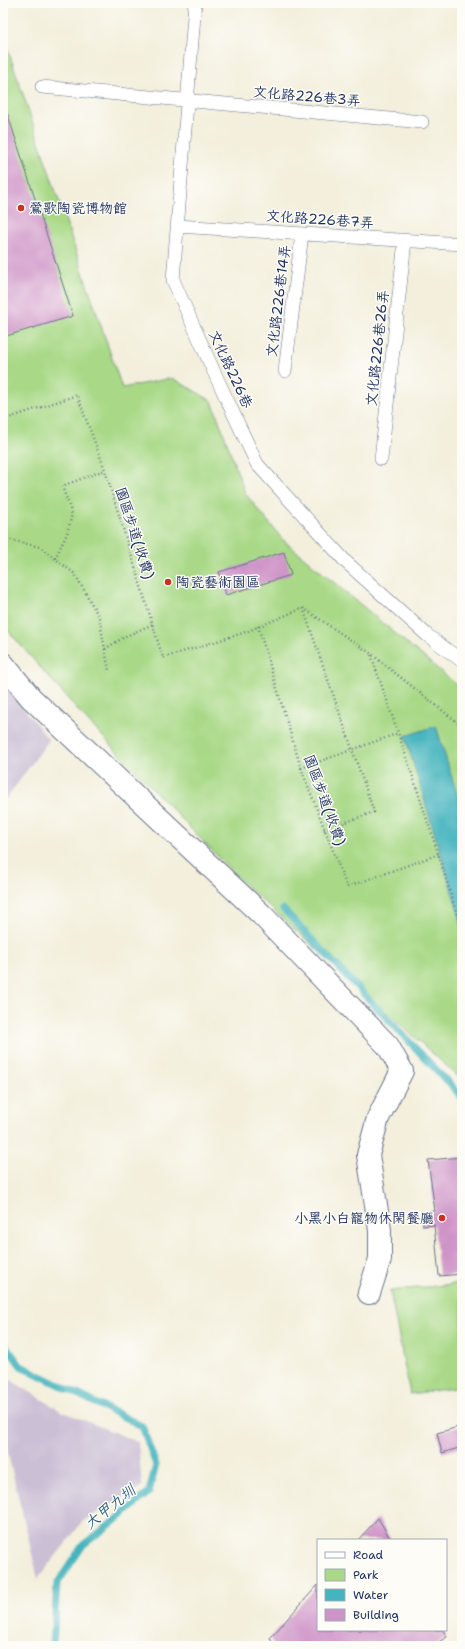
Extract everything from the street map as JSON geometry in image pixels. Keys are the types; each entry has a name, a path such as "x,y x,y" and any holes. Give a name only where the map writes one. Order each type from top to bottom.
{"street":[{"path":"3,664 30,698 262,915 388,1046 402,1071 378,1118 368,1155 380,1230 380,1259 369,1293"}],"lane":[{"name":"文化路226巷","path":"196,3 173,280 257,464 346,562 427,635 462,661"},
{"name":"文化路226巷3弄","path":"42,87 422,122"},
{"name":"文化路226巷7弄","path":"177,226 462,244"},
{"name":"文化路226巷14弄","path":"285,371 302,234"},
{"name":"文化路226巷26弄","path":"381,459 405,241"}],"path":[{"name":"園區步道(收費)","path":"3,420 77,395 105,470 154,624 163,658 246,632 303,608"},
{"path":"55,558 67,534 72,514 62,486 105,470"},
{"path":"3,538 40,547 75,574 98,618 109,671"},
{"path":"303,608 370,653 462,726"},
{"path":"303,608 374,812 324,830"},
{"path":"105,649 126,636 154,624"},
{"name":"園區步道(收費)","path":"258,626 301,768 347,887 439,854"},
{"path":"370,653 399,733 439,854 462,931"},
{"path":"301,768 399,733"}],"shaded area":[{"path":"3,683 49,740 6,799 3,798"},
{"path":"3,1375 59,1410 138,1442 142,1486 83,1521 38,1579 3,1433"}],"green space":[{"name":"陶瓷藝術園區","path":"3,35 122,388 172,378 212,401 245,493 283,540 462,689 462,1080 242,882 83,716 3,625"},
{"path":"462,1283 462,1387 410,1394 390,1291"}],"water":[{"path":"436,726 462,810 462,924 405,736"}],"building":[{"name":"鶯歌陶瓷博物館","path":"3,100 73,316 3,337"},
{"path":"284,552 291,575 226,595 219,572"},
{"name":"小黑小白寵物休閑餐廳","path":"462,1157 462,1274 439,1276 434,1225 423,1226 421,1212 435,1211 428,1160"},
{"path":"462,1426 462,1447 442,1453 437,1433"},
{"path":"378,1518 390,1539 359,1539"},
{"path":"317,1586 317,1631 444,1631 447,1637 432,1646 274,1646 270,1638"}],"waterway":[{"path":"283,909 462,1097"},
{"name":"大甲九圳","path":"3,1342 21,1366 142,1426 156,1465 149,1492 124,1514 83,1545 57,1584 53,1646"}],"place":[{"name":"鶯歌陶瓷博物館","path":"21,208"},
{"name":"陶瓷藝術園區","path":"168,582"},
{"name":"小黑小白寵物休閑餐廳","path":"442,1218"}]}
